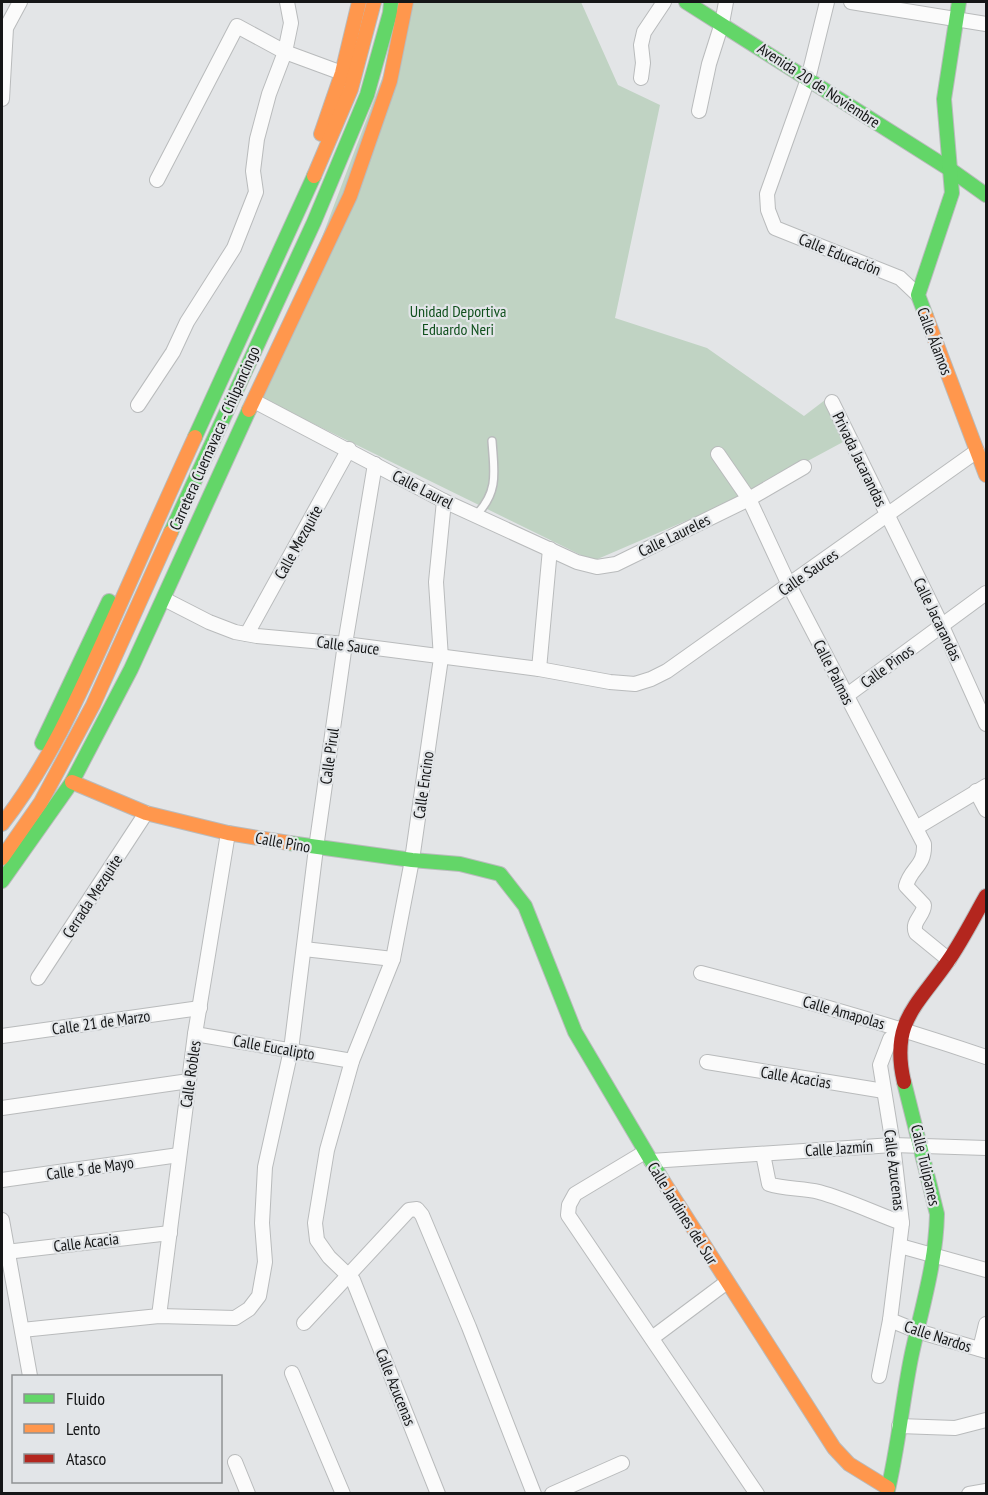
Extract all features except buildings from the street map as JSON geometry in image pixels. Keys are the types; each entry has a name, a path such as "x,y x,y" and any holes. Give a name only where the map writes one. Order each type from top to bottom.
{"main road":[{"path":"39,770 40,748 279,233 324,128 342,72 359,2"},
{"name":"Carretera Cuernavaca - Chilpancingo","path":"2,824 39,770 80,696 215,392 297,215 351,89 374,2"},
{"name":"Carretera Cuernavaca - Chilpancingo","path":"2,858 41,802 93,705 314,222 367,95 391,2"},
{"path":"2,881 72,782 131,669 350,196 390,81 406,2"},
{"name":"Avenida 20 de Noviembre","path":"686,2 987,195"},
{"name":"Calle Álamos","path":"959,2 944,99 952,193 918,295 987,475"},
{"name":"Calle Pino","path":"72,782 146,813 228,833 316,848 460,864 500,874"},
{"name":"Calle Jardines del Sur","path":"500,874 525,906 575,1032 648,1156 727,1282 834,1448 849,1464 888,1491"},
{"name":"Calle Tulipanes","path":"888,1491 938,1227 937,1214 899,1060 903,1029 918,1000 949,960 987,896"}],"street":[{"path":"2,99 6,28 20,2"},
{"path":"138,405 173,352 187,322 234,248 256,192 253,171 257,139 269,94 285,52 291,23 287,2"},
{"path":"641,78 643,63 641,45 645,33 664,2"},
{"path":"699,111 726,2"},
{"path":"808,79 827,2"},
{"path":"851,2 987,24"},
{"path":"157,180 237,26 285,52 342,72"},
{"name":"Calle Educación","path":"808,79 767,194 768,210 775,228 900,278 918,295"},
{"name":"Calle Laurel","path":"254,400 444,501 477,514 578,562 597,567"},
{"name":"Privada Jacarandas","path":"832,402 887,515"},
{"name":"Calle Mezquite","path":"247,634 349,449"},
{"name":"Calle Sauces","path":"635,684 667,671 977,451"},
{"name":"Calle Palmas","path":"718,454 749,498 789,585 924,844 925,857 906,886 924,905 924,910 915,923 914,929 949,960"},
{"name":"Calle Pirul","path":"21,1329 159,1316 235,1318 249,1309 259,1296 265,1262 262,1223 265,1167 291,1050 316,848 345,644 375,464"},
{"name":"Calle Laureles","path":"597,567 616,564 749,498 804,467"},
{"name":"Calle Encino","path":"350,1277 329,1257 317,1240 315,1223 327,1150 352,1061 393,959 412,860 441,658 436,582 444,501"},
{"name":"Calle Jacarandas","path":"887,515 987,724"},
{"path":"538,669 550,549"},
{"name":"Calle Pinos","path":"846,696 987,593"},
{"name":"Calle Sauce","path":"164,599 208,622 247,634 345,644 635,684"},
{"path":"915,828 981,789 987,810"},
{"name":"Cerrada Mezquite","path":"38,978 146,813"},
{"name":"Calle Robles","path":"159,1316 195,1034 228,833"},
{"path":"304,950 393,959"},
{"name":"Calle Amapolas","path":"701,973 815,1003 987,1057"},
{"name":"Calle 21 de Marzo","path":"2,1036 200,1008"},
{"name":"Calle Azucenas","path":"879,1376 890,1320 902,1223 893,1144 880,1065 890,1039 903,1029"},
{"name":"Calle Eucalipto","path":"195,1034 352,1061"},
{"name":"Calle Acacias","path":"707,1062 884,1091"},
{"path":"2,1108 189,1081"},
{"name":"Calle Jazmín","path":"648,1156 763,1154 893,1144 921,1147 987,1148"},
{"path":"763,1154 769,1184 811,1190 835,1197 902,1223"},
{"name":"Calle 5 de Mayo","path":"2,1180 180,1155"},
{"path":"648,1156 575,1194 568,1205 568,1215 757,1494"},
{"path":"304,1323 350,1277 409,1210 417,1209 422,1215 465,1317 534,1494"},
{"path":"2,1220 4,1251 30,1375"},
{"name":"Calle Acacia","path":"4,1251 170,1233"},
{"path":"900,1246 987,1270"},
{"name":"Calle Azucenas","path":"350,1277 438,1494"},
{"path":"652,1338 727,1282"},
{"name":"Calle Nardos","path":"890,1320 983,1350"},
{"path":"983,1350 987,1324"},
{"path":"292,1373 343,1494"},
{"path":"899,1426 955,1428 987,1420"},
{"path":"235,1462 248,1494"},
{"path":"552,1494 622,1463"},
{"path":"969,1494 987,1491"}],"lane":[{"path":"477,514 487,504 494,484 492,441"}],"green space":[{"name":"Unidad Deportiva Eduardo Neri","path":"411,2 581,2 618,85 660,105 615,318 707,348 804,416 825,400 843,442 739,498 593,561 261,398"}],"traffic: fast":[{"path":"171,532 314,222 367,95 391,2"},
{"path":"686,2 951,170 986,195"},
{"path":"926,316 918,295 952,193 944,99 959,2"},
{"path":"195,437 314,176"},
{"path":"2,881 72,782 131,669 249,410"},
{"path":"42,743 109,601"},
{"path":"289,843 412,860 460,864 500,874 525,906 575,1032 663,1181"},
{"path":"887,1494 911,1358 931,1269 937,1214 904,1082"}],"traffic: slow":[{"path":"321,134 342,73 359,2"},
{"path":"314,176 351,89 374,2"},
{"path":"249,410 350,196 390,81 406,2"},
{"path":"926,316 986,475"},
{"path":"2,824 35,776 63,726 195,437"},
{"path":"2,858 41,802 93,705 171,532"},
{"path":"72,782 146,813 228,833 289,843"},
{"path":"663,1181 834,1448 849,1464 888,1488"}],"traffic: jam":[{"path":"904,1082 901,1044 909,1016 953,953 986,896"}]}
